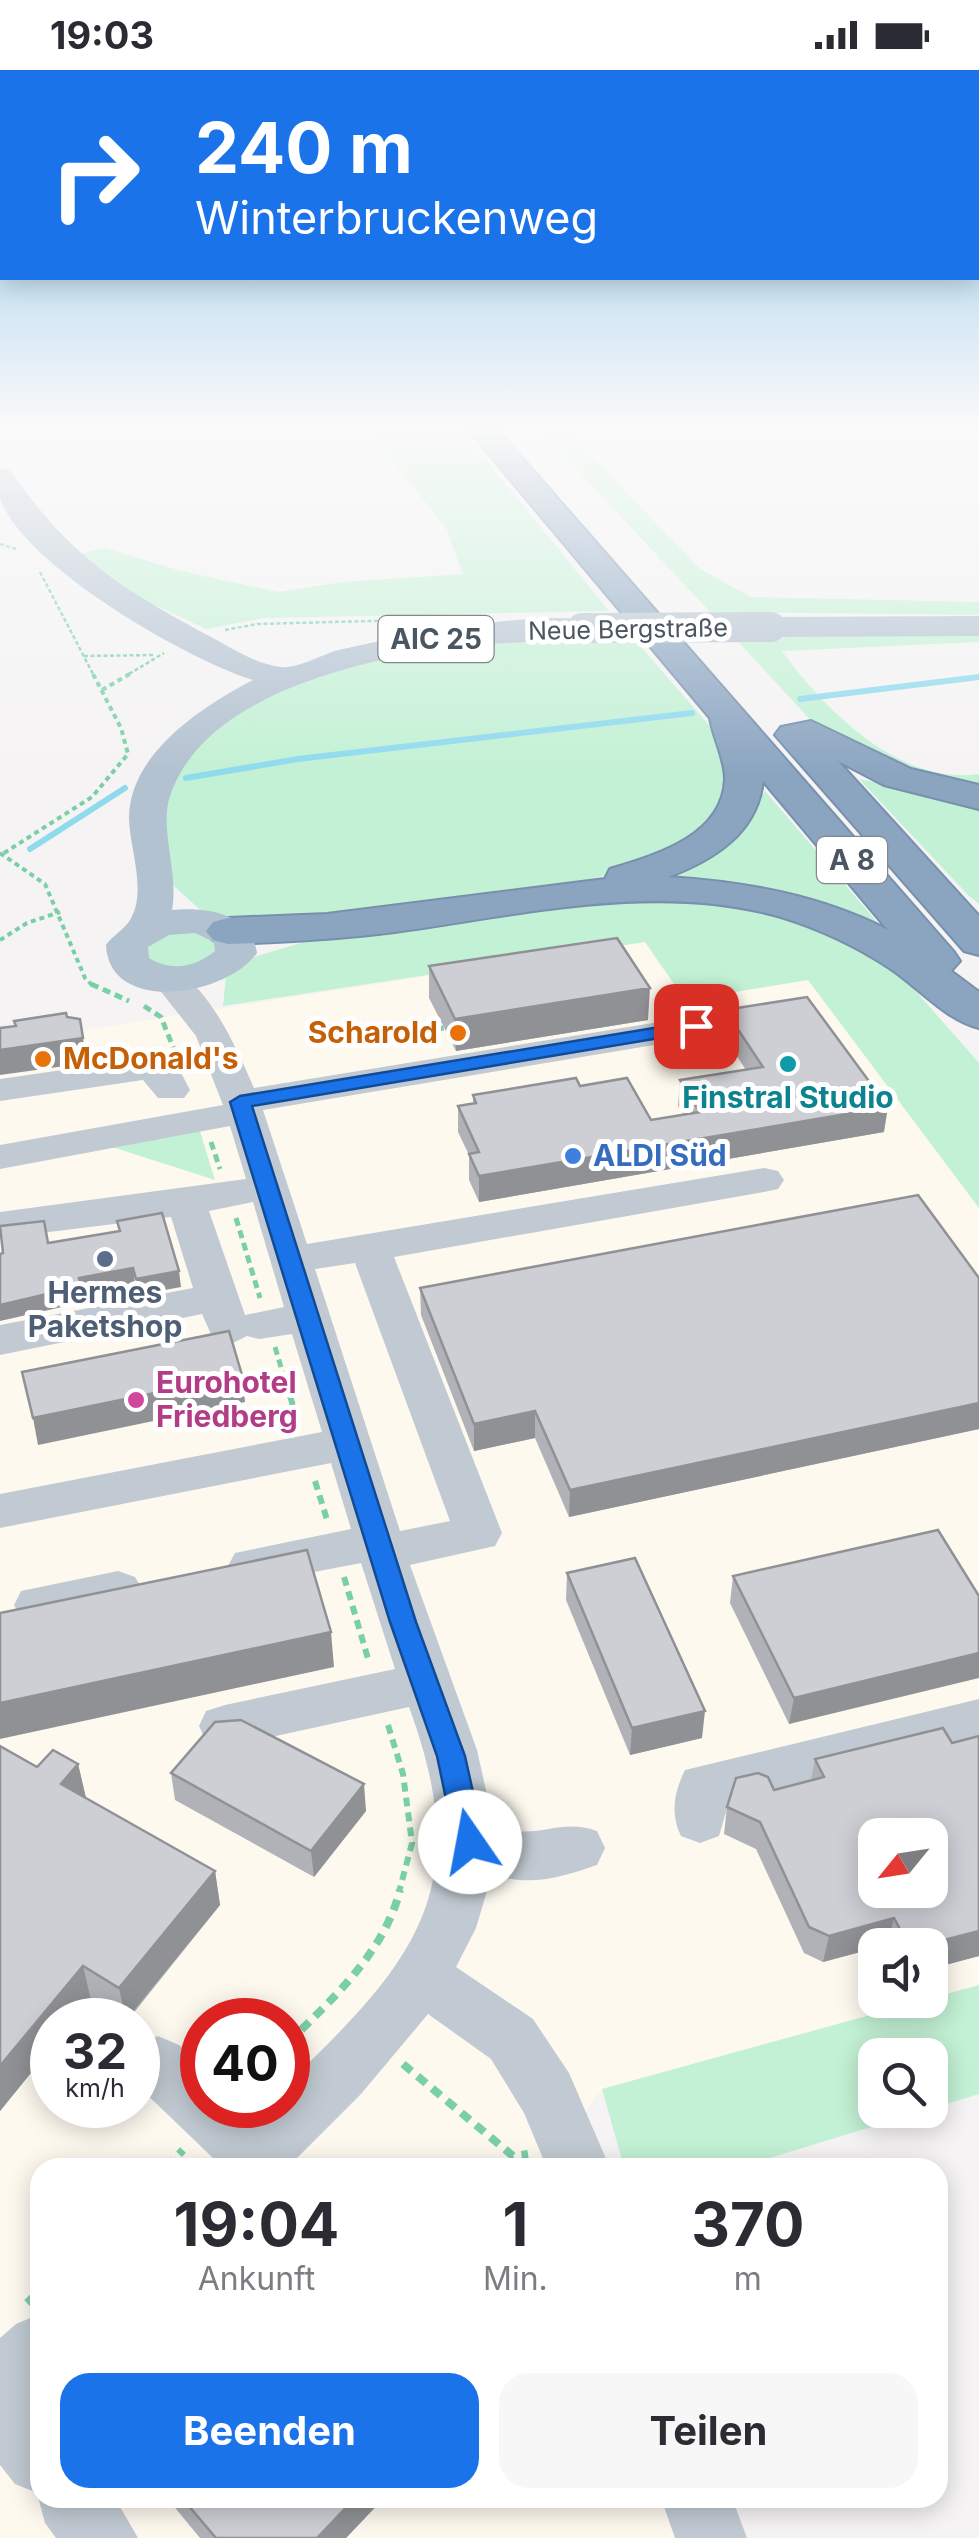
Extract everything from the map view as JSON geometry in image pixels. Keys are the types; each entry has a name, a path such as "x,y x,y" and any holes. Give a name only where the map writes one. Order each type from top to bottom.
{"highway":[{"name":"A 8","path":"581,543 979,1011"},
{"path":"672,598 733,666"},
{"name":"A 8","path":"979,797 879,769 768,706 979,942"},
{"path":"584,890 658,868 722,831 740,802 745,776 725,711"},
{"path":"219,944 584,890 699,890 800,909 878,942 979,1011"}],"main road":[{"name":"AIC 25","path":"48,543 83,578 173,630 232,650 285,678"},
{"name":"Neue Bergstraße","path":"285,678 352,656 451,636 582,628 979,626"},
{"name":"AIC 25","path":"232,650 352,656"},
{"path":"232,650 242,687 234,704"},
{"name":"AIC 25","path":"147,928 156,873 148,816 158,779 181,747 234,704 285,678"},
{"path":"156,873 219,944"},
{"path":"147,928 219,944 168,979 151,976 128,963 126,945 147,928"}],"street":[{"path":"213,1034 219,944"},
{"path":"168,979 213,1034 242,1107 249,1191 290,1260"},
{"path":"0,1157 203,1119 441,1050 564,1049 696,1026"},
{"path":"564,1049 583,1082"},
{"path":"0,1090 145,1069 165,1075 170,1090"},
{"path":"290,1260 764,1180"},
{"path":"0,1225 249,1191"},
{"path":"186,1202 328,1448 366,1548 402,1688 451,1756 470,1842 448,1930 422,1977 351,2018 250,2158"},
{"path":"211,1574 478,1533 370,1248"},
{"path":"256,1319 290,1260"},
{"path":"0,1340 256,1319"},
{"path":"0,1511 328,1448"},
{"path":"39,1604 154,1584"},
{"path":"225,1726 402,1688"},
{"path":"700,1820 704,1786 979,1720"},
{"path":"470,1842 522,1860 577,1848"},
{"path":"422,1977 512,2039 547,2094 575,2157"},
{"path":"160,2066 245,2158"},
{"path":"0,2384 30,2357"},
{"path":"0,2409 30,2447"},
{"path":"78,2508 102,2538"},
{"path":"700,2508 711,2538"}],"path":[{"path":"0,544 23,551"},
{"path":"1,854 102,788 124,766 128,745 38,568"},
{"path":"232,650 257,624 424,619"},
{"path":"84,656 158,655 102,690"},
{"path":"0,940 27,923 60,912"},
{"path":"368,1072 441,1050"},
{"path":"203,1119 249,1191 256,1319 328,1448 366,1548 402,1688 403,1774 412,1843 395,1909 356,1977 351,2018"},
{"path":"310,2034 351,2018"},
{"path":"351,2018 513,2156 575,2157"}],"shaded area":[{"path":"646,942 685,1000 808,980 979,1208 979,1985 948,1994 948,1928 858,1928 860,2018 602,2089 551,2158 30,2158 30,2508 674,2508 684,2538 0,2538 0,1043"}],"green space":[{"path":"452,543 554,543 609,611 264,618 206,629 121,589 78,554 105,548 181,571 278,592 342,582 463,574"},
{"path":"646,543 675,543 700,569 751,597 979,602 979,615 710,612"},
{"path":"979,632 979,642 782,651 819,696 866,739 920,768 949,775 979,774 979,792 903,774 815,725 731,634"},
{"path":"630,634 721,739 737,779 723,817 649,866 585,880 319,919 247,923 206,915 174,886 161,850 163,805 183,759 234,715 305,680 376,658 474,639"},
{"path":"859,779 979,803 979,904 969,896"},
{"path":"765,791 889,936 645,880 741,825"},
{"path":"676,893 801,918 899,972 979,1063 979,1208 808,980 685,1000 645,942 223,1006 226,976 241,961 327,935"},
{"path":"157,931 211,934 218,952 197,967 153,968 137,947"},
{"path":"199,1128 215,1180 109,1146"},
{"path":"979,1985 979,2094 948,2103 948,2038 858,2038 858,2128 868,2128 770,2158 621,2158 602,2089 859,2018 948,2018 948,1994"}],"building":[{"path":"617,938 650,988 455,1019 429,966"},
{"path":"807,997 888,1107 479,1176 469,1154 479,1152 458,1106 476,1103 473,1095 576,1078 580,1086 627,1078 651,1120 700,1112 680,1080 763,1067 725,1010"},
{"path":"66,1013 67,1017 80,1019 83,1038 0,1050 0,1028 16,1026 14,1021"},
{"path":"918,1195 979,1278 979,1403 570,1490 535,1411 474,1424 420,1288"},
{"path":"162,1213 179,1271 136,1279 133,1268 79,1278 81,1286 0,1305 0,1226 44,1221 48,1243 120,1231 117,1221"},
{"path":"229,1331 242,1375 33,1418 22,1372"},
{"path":"938,1530 979,1596 979,1653 794,1698 733,1576"},
{"path":"307,1550 331,1632 0,1703 0,1613"},
{"path":"635,1558 705,1711 632,1728 567,1573"},
{"path":"241,1720 364,1784 311,1851 171,1773 215,1722"},
{"path":"943,1728 952,1743 979,1736 979,1931 948,1939 948,1928 899,1928 894,1918 829,1936 809,1927 760,1822 727,1807 736,1778 758,1773 768,1777 774,1790 824,1777 815,1759"},
{"path":"0,1746 37,1767 53,1750 78,1764 61,1784 215,1871 119,1988 83,1966 56,1998 30,1998 30,2030 0,2066"},
{"path":"190,2508 346,2508 317,2538 216,2538"}],"waterway":[{"path":"800,699 979,677"},
{"path":"186,778 298,759 692,713"},
{"path":"30,849 125,788"}],"place":[{"name":"Scharold","path":"458,1033"},
{"name":"McDonald's","path":"43,1059"},
{"name":"Finstral Studio","path":"788,1064"},
{"name":"ALDI Süd","path":"573,1156"},
{"name":"Hermes Paketshop","path":"105,1259"},
{"name":"Eurohotel Friedberg","path":"136,1400"}],"route":[{"path":"470,1842 451,1756 403,1622 240,1102 696,1026"}]}
